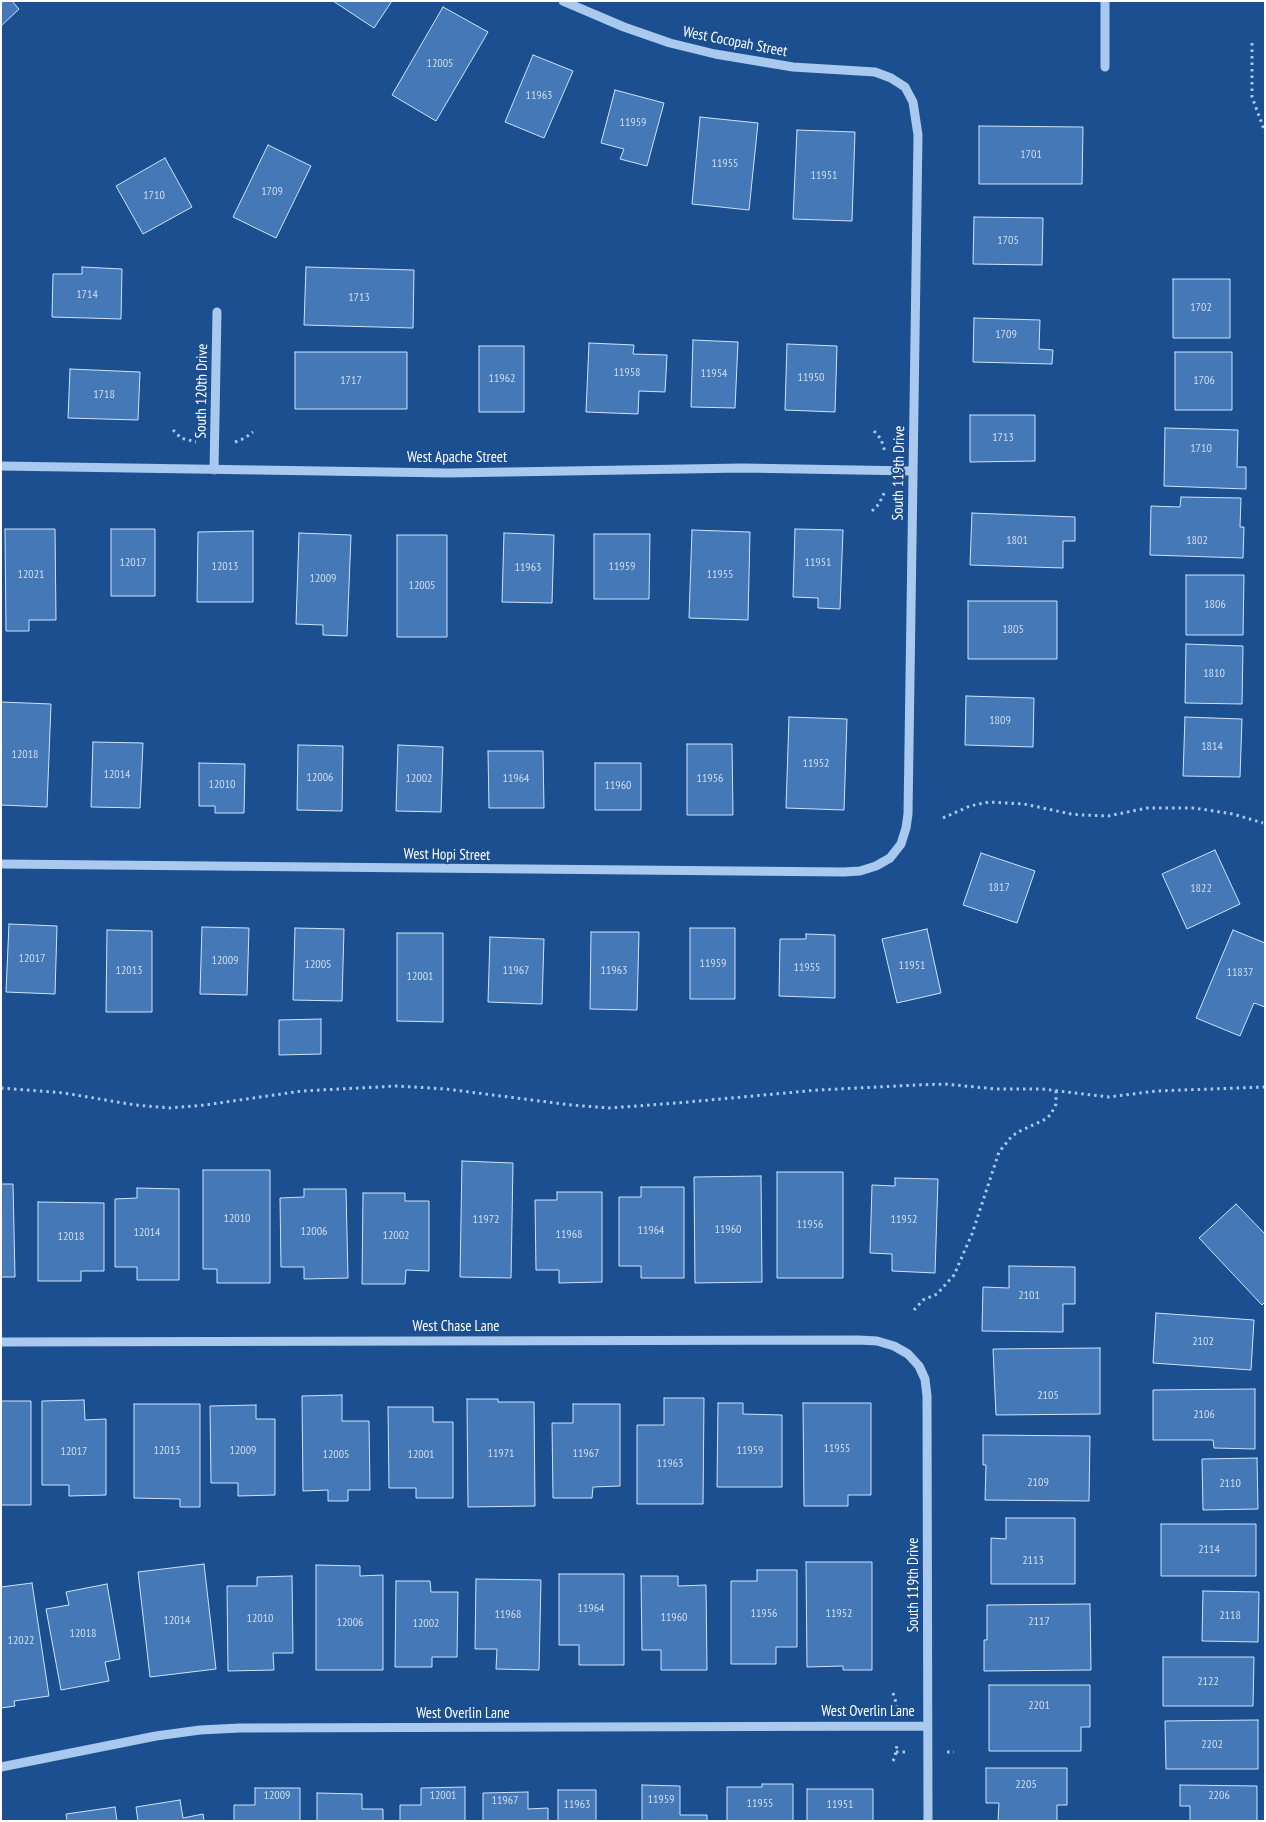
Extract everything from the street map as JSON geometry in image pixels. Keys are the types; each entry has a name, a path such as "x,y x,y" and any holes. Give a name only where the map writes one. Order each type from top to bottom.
{"street":[{"name":"West Cocopah Street","path":"563,1 624,27 715,54 793,67 876,72 891,78 905,87"},
{"path":"1105,1 1105,67"},
{"name":"South 119th Drive","path":"890,858 901,844 908,814 918,135 913,102 905,87"},
{"name":"South 120th Drive","path":"214,470 217,312"},
{"name":"West Apache Street","path":"1,466 498,472 744,468 912,471"},
{"name":"West Hopi Street","path":"1,864 844,872 860,871 876,866 890,858"},
{"name":"West Chase Lane","path":"1,1342 858,1340 877,1341 894,1346 908,1354"},
{"name":"South 119th Drive","path":"908,1354 918,1366 925,1380 927,1396 928,1821"},
{"name":"West Overlin Lane","path":"1,1767 156,1736 200,1730 240,1728 928,1726"}],"path":[{"path":"1252,43 1252,97 1265,132"},
{"path":"943,818 976,805 1000,802 1024,804 1071,814 1091,815 1114,815 1147,808 1194,808 1233,814 1263,823"},
{"path":"1,1088 64,1093 135,1105 170,1108 206,1105 302,1091 397,1086 446,1089 609,1108 677,1104 800,1091 944,1084 982,1088 1056,1090 1109,1097 1156,1091 1265,1087"},
{"path":"914,1310 923,1300 937,1294 954,1274 972,1234 999,1152 1012,1136 1046,1119 1051,1114 1055,1108 1056,1090"}],"building":[{"path":"1,1 12,1 19,9 1,26"},
{"path":"333,1 392,1 374,28"},
{"path":"443,7 488,32 436,121 392,95"},
{"path":"533,55 573,71 544,138 505,122"},
{"path":"615,90 664,103 647,166 620,159 624,149 601,143"},
{"path":"700,117 758,123 749,210 692,204"},
{"path":"979,126 1083,127 1082,184 979,184"},
{"path":"797,130 855,132 852,221 793,219"},
{"path":"268,145 311,166 276,238 233,217"},
{"path":"165,158 192,207 143,234 116,186"},
{"path":"974,217 1043,218 1042,265 973,264"},
{"path":"82,267 122,269 121,319 52,317 53,274 82,274"},
{"path":"306,267 414,270 413,328 304,325"},
{"path":"1173,279 1230,279 1230,338 1173,338"},
{"path":"974,318 1040,320 1039,349 1053,350 1052,364 973,362"},
{"path":"693,340 738,342 735,408 691,407"},
{"path":"589,343 634,345 633,354 667,355 665,392 639,391 638,414 586,412"},
{"path":"787,344 837,346 835,412 785,410"},
{"path":"479,346 524,346 524,412 479,412"},
{"path":"295,352 407,352 407,409 295,409"},
{"path":"1175,352 1232,352 1232,410 1175,410"},
{"path":"70,369 140,372 138,420 68,418"},
{"path":"970,415 1035,415 1035,461 970,462"},
{"path":"1165,428 1238,430 1237,467 1246,467 1246,489 1164,486"},
{"path":"1181,497 1241,498 1240,527 1244,527 1243,558 1150,555 1151,506 1180,507"},
{"path":"972,513 1075,517 1075,541 1063,541 1063,568 970,565"},
{"path":"5,529 55,529 56,620 29,620 29,631 6,631"},
{"path":"111,529 155,529 155,596 111,596"},
{"path":"795,529 843,530 840,609 818,608 818,598 793,597"},
{"path":"692,530 750,532 748,620 689,618"},
{"path":"253,531 253,602 197,602 198,532"},
{"path":"299,533 351,535 347,636 323,635 323,625 296,624"},
{"path":"504,533 554,535 552,603 502,602"},
{"path":"594,534 650,534 649,599 594,599"},
{"path":"397,535 447,535 447,637 397,637"},
{"path":"1186,575 1244,575 1243,635 1186,635"},
{"path":"968,601 1057,601 1057,659 968,659"},
{"path":"1186,644 1243,646 1242,704 1185,703"},
{"path":"966,696 1034,698 1033,747 965,745"},
{"path":"1,702 51,704 47,807 1,805"},
{"path":"789,717 847,719 844,810 786,808"},
{"path":"1185,717 1242,719 1240,777 1183,776"},
{"path":"93,742 143,743 140,808 91,807"},
{"path":"687,744 732,744 733,815 687,815"},
{"path":"298,745 343,746 342,811 297,810"},
{"path":"398,745 443,747 441,812 396,811"},
{"path":"488,751 543,751 544,808 489,808"},
{"path":"199,763 245,764 244,813 215,813 215,806 199,806"},
{"path":"595,763 641,763 641,810 595,810"},
{"path":"1215,850 1240,904 1187,929 1162,874"},
{"path":"981,853 1035,871 1017,923 963,905"},
{"path":"9,924 57,926 55,994 6,992"},
{"path":"202,927 249,928 247,995 200,994"},
{"path":"295,928 344,929 342,1001 293,1000"},
{"path":"690,928 735,928 735,999 690,999"},
{"path":"927,929 941,993 897,1003 882,939"},
{"path":"107,930 152,931 152,1012 106,1012"},
{"path":"1233,930 1265,943 1265,1007 1254,1003 1240,1036 1196,1018"},
{"path":"591,932 639,932 637,1010 590,1009"},
{"path":"397,933 443,933 443,1022 397,1021"},
{"path":"806,934 835,935 835,998 779,996 780,939 806,939"},
{"path":"490,937 544,939 542,1004 488,1002"},
{"path":"321,1019 321,1054 279,1055 279,1020"},
{"path":"462,1161 513,1163 511,1278 460,1277"},
{"path":"203,1170 270,1170 270,1283 217,1283 217,1269 203,1269"},
{"path":"777,1172 843,1172 843,1278 777,1278"},
{"path":"761,1176 762,1282 695,1283 694,1177"},
{"path":"895,1178 938,1179 935,1273 892,1271 892,1254 870,1253 872,1185 895,1186"},
{"path":"1,1184 13,1184 15,1277 1,1277"},
{"path":"641,1187 684,1187 684,1278 641,1278 641,1266 619,1266 619,1197 641,1197"},
{"path":"137,1188 179,1189 179,1280 137,1280 137,1267 115,1267 115,1199 137,1198"},
{"path":"304,1189 346,1189 348,1278 304,1279 304,1267 281,1267 280,1198 304,1197"},
{"path":"557,1192 602,1192 602,1282 559,1283 559,1270 536,1270 535,1200 557,1200"},
{"path":"363,1193 405,1193 405,1201 429,1201 429,1271 406,1270 405,1284 362,1284"},
{"path":"38,1202 104,1203 104,1271 81,1271 81,1281 38,1281"},
{"path":"1236,1204 1265,1234 1265,1302 1262,1305 1199,1238"},
{"path":"1009,1266 1075,1267 1075,1304 1063,1304 1063,1332 982,1331 983,1287 1009,1288"},
{"path":"1156,1313 1254,1320 1251,1370 1153,1363"},
{"path":"1100,1348 1100,1414 996,1415 993,1349"},
{"path":"1255,1389 1255,1449 1214,1448 1213,1440 1153,1440 1153,1390"},
{"path":"342,1395 342,1421 369,1421 370,1490 348,1490 348,1501 328,1501 328,1490 303,1491 302,1396"},
{"path":"664,1398 704,1398 703,1504 637,1504 637,1425 664,1425"},
{"path":"467,1399 498,1399 498,1402 534,1402 535,1506 468,1507"},
{"path":"84,1400 85,1420 106,1419 106,1495 69,1496 69,1485 42,1485 42,1401"},
{"path":"1,1401 31,1401 31,1505 1,1505"},
{"path":"718,1403 743,1403 743,1414 782,1415 782,1487 717,1487"},
{"path":"803,1403 871,1403 871,1495 848,1495 848,1506 804,1506"},
{"path":"134,1404 200,1404 200,1507 180,1507 180,1499 134,1498"},
{"path":"573,1404 620,1404 620,1486 593,1487 592,1498 553,1498 552,1423 573,1423"},
{"path":"256,1405 256,1419 275,1419 275,1495 238,1496 238,1483 211,1483 210,1406"},
{"path":"388,1407 433,1407 433,1422 453,1422 453,1498 416,1498 416,1488 389,1488"},
{"path":"983,1435 1090,1436 1089,1501 985,1500 986,1465 983,1465"},
{"path":"1257,1458 1258,1509 1203,1510 1202,1459"},
{"path":"1006,1518 1075,1518 1075,1584 991,1584 991,1538 1006,1539"},
{"path":"1161,1524 1256,1524 1256,1576 1161,1576"},
{"path":"806,1562 872,1562 872,1670 843,1670 843,1666 807,1667"},
{"path":"204,1564 216,1669 150,1677 138,1572"},
{"path":"316,1565 360,1566 360,1576 383,1575 383,1670 316,1670"},
{"path":"757,1570 797,1570 797,1647 776,1647 776,1664 731,1664 731,1581 757,1581"},
{"path":"559,1574 624,1574 624,1665 579,1665 579,1645 559,1645"},
{"path":"292,1576 293,1653 273,1653 274,1670 228,1671 227,1586 257,1586 257,1577"},
{"path":"641,1576 678,1576 678,1586 706,1585 707,1670 661,1670 661,1650 642,1650"},
{"path":"476,1579 541,1580 539,1670 496,1669 497,1649 475,1649"},
{"path":"396,1581 430,1581 431,1592 458,1592 457,1657 432,1657 432,1667 395,1667"},
{"path":"32,1583 49,1696 14,1701 15,1706 1,1708 1,1587"},
{"path":"107,1584 120,1659 105,1662 109,1681 61,1690 46,1609 69,1605 66,1592"},
{"path":"1203,1591 1259,1592 1258,1642 1202,1641"},
{"path":"1090,1604 1091,1670 984,1671 984,1640 987,1640 987,1605"},
{"path":"1163,1657 1254,1657 1253,1706 1163,1706"},
{"path":"989,1685 1090,1685 1090,1727 1081,1727 1081,1751 989,1751"},
{"path":"1258,1720 1258,1769 1166,1769 1165,1721"},
{"path":"986,1768 1067,1768 1067,1805 1057,1805 1057,1821 998,1821 999,1803 986,1803"},
{"path":"762,1784 793,1784 793,1821 727,1821 727,1787 762,1787"},
{"path":"642,1785 680,1786 680,1815 707,1815 707,1821 642,1821"},
{"path":"1180,1785 1257,1786 1257,1821 1190,1821 1190,1806 1180,1806"},
{"path":"465,1787 465,1821 400,1821 400,1805 421,1805 421,1788"},
{"path":"255,1788 300,1788 300,1821 234,1821 234,1805 255,1805"},
{"path":"807,1789 873,1789 873,1821 807,1821"},
{"path":"558,1790 596,1790 596,1821 558,1821"},
{"path":"528,1792 528,1809 548,1808 548,1821 483,1821 483,1793"},
{"path":"317,1793 362,1794 362,1809 383,1809 383,1821 317,1821"},
{"path":"180,1800 183,1818 203,1814 204,1821 138,1821 136,1807"},
{"path":"115,1807 117,1821 67,1821 66,1814"}]}
